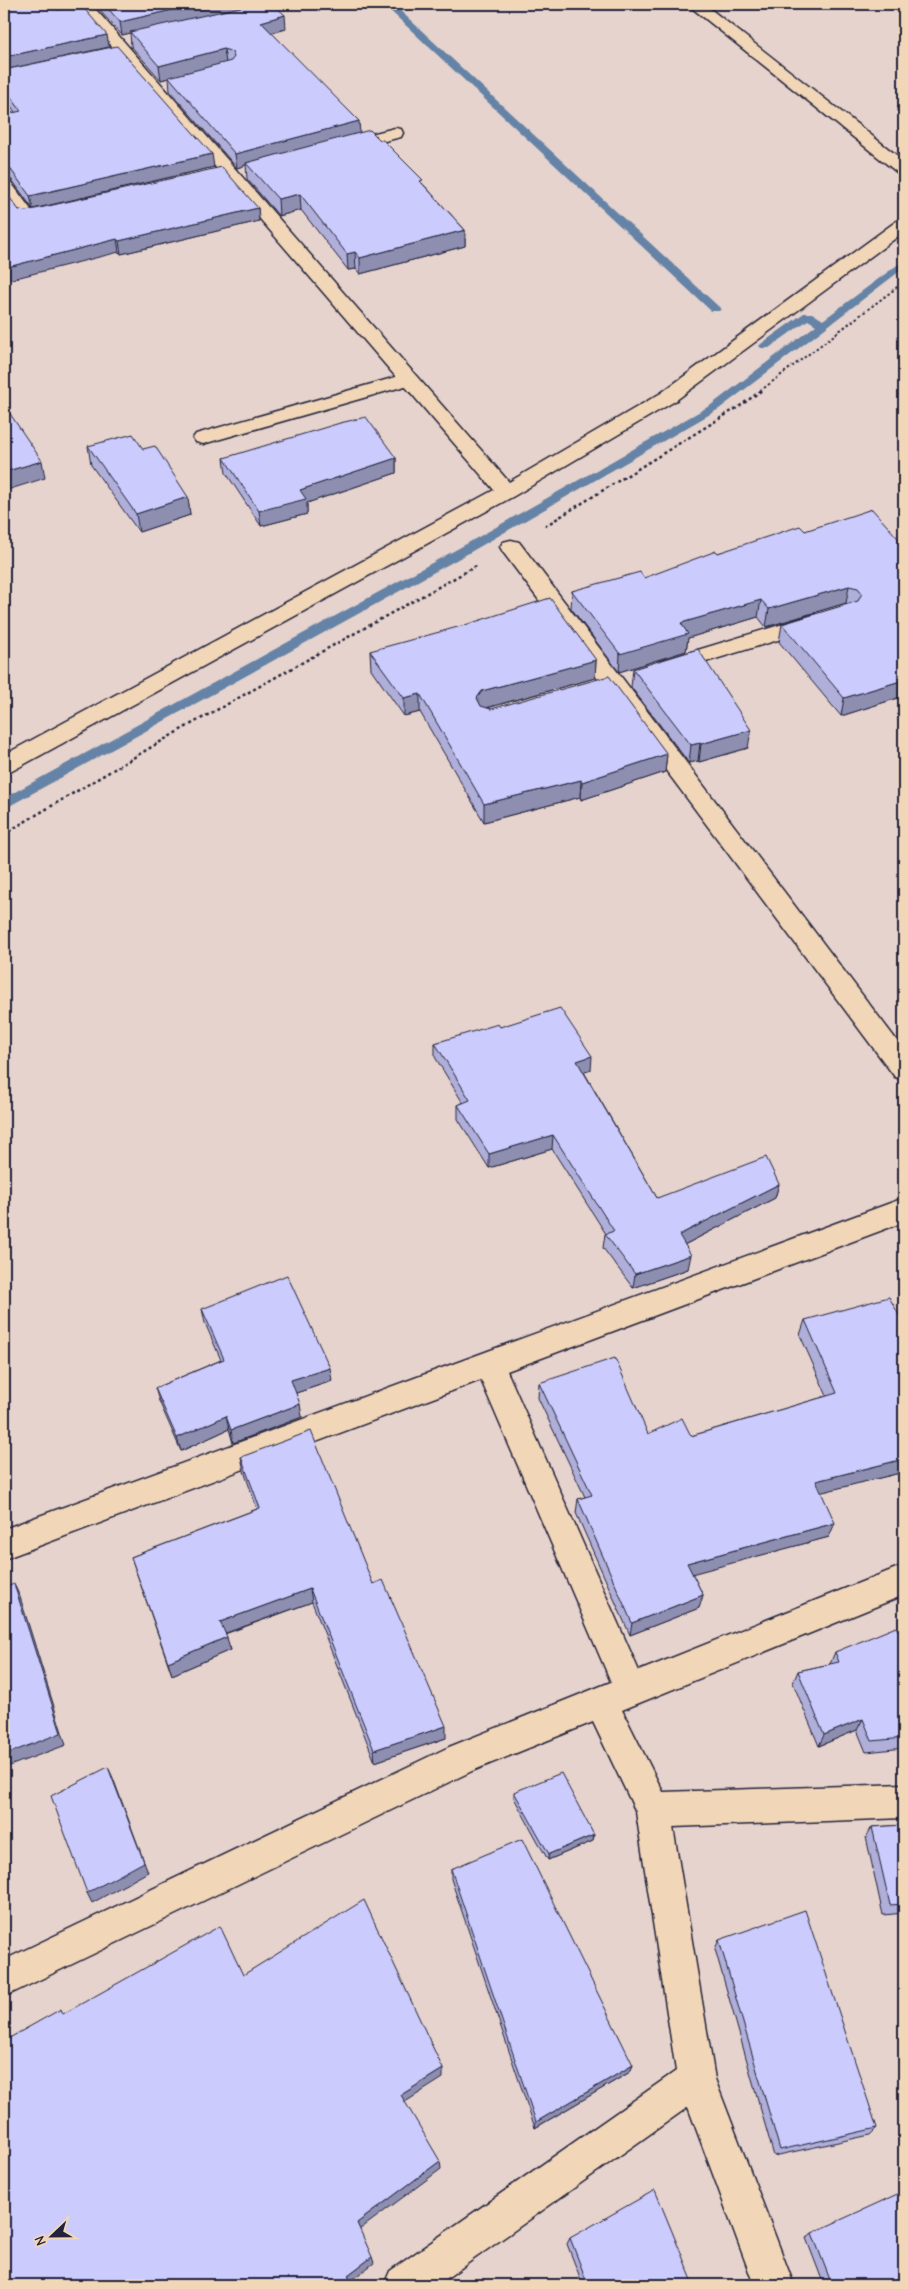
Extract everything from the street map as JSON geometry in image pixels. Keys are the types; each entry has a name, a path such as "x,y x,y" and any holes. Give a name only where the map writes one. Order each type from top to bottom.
{"street":[{"path":"83,4 120,47 165,85 230,174 507,492"},
{"path":"695,4 904,169"},
{"path":"328,151 395,133"},
{"path":"209,176 252,171"},
{"path":"4,185 28,217 76,206"},
{"path":"4,766 507,492 668,397 904,224"},
{"path":"203,438 409,379"},
{"path":"511,547 622,680 904,1070"},
{"path":"622,680 837,614"},
{"path":"4,1544 904,1210"},
{"path":"489,1364 616,1697 652,1810 696,2079 774,2285"},
{"path":"4,1979 461,1759 904,1580"},
{"path":"652,1810 904,1801"},
{"path":"404,2285 696,2079"}],"path":[{"path":"4,834 177,732 511,547 740,406 904,282"}],"building":[{"path":"4,4 54,4 58,10 81,5 107,35 4,57"},
{"path":"104,4 198,4 120,22"},
{"path":"254,4 273,4 285,15 261,22 359,121 235,154 169,77 231,61 234,57 232,52 224,49 159,66 130,32"},
{"path":"117,46 212,154 30,196 9,167 4,167 4,115 21,111 4,87 4,70"},
{"path":"370,130 380,140 383,140 423,180 420,181 465,230 360,258 355,252 347,254 300,194 278,199 246,163"},
{"path":"222,167 258,208 119,241 117,239 4,268 4,190 19,210 26,211"},
{"path":"4,405 42,461 4,472"},
{"path":"366,417 396,458 300,490 306,499 259,511 224,458 340,423"},
{"path":"133,434 143,449 155,446 188,497 136,514 88,446"},
{"path":"872,509 904,545 904,680 844,698 782,624 858,601 862,593 858,588 849,586 769,609 761,600 681,623 688,634 620,654 572,591 640,572 644,578 716,551 718,553 800,526 805,531"},
{"path":"550,598 596,660 482,691 477,698 481,706 491,709 609,676 667,754 582,782 581,780 484,804 420,694 404,698 370,651 465,625"},
{"path":"698,649 751,730 691,745 633,669"},
{"path":"560,1008 592,1056 577,1061 657,1198 766,1157 779,1184 679,1235 691,1255 635,1274 605,1234 614,1231 553,1135 489,1154 458,1105 470,1100 435,1043 498,1024 500,1027"},
{"path":"287,1275 330,1368 291,1380 300,1404 231,1430 226,1416 177,1438 155,1388 224,1359 202,1309"},
{"path":"889,1297 899,1315 904,1313 904,1459 816,1481 835,1523 687,1563 703,1595 632,1623 578,1499 592,1495 539,1383 615,1358 648,1434 682,1418 691,1436 837,1393 805,1320"},
{"path":"311,1431 373,1584 383,1580 446,1726 374,1750 310,1589 220,1622 227,1637 168,1662 131,1557 260,1508 241,1457"},
{"path":"14,1584 61,1733 4,1755 4,1588"},
{"path":"896,1627 904,1640 904,1738 872,1741 863,1719 824,1735 798,1671 839,1662 835,1652"},
{"path":"108,1767 144,1862 87,1893 51,1796"},
{"path":"561,1773 594,1835 549,1854 514,1792"},
{"path":"904,1825 904,1904 890,1905 872,1827"},
{"path":"522,1839 633,2065 536,2122 451,1869"},
{"path":"364,1900 443,2069 401,2095 440,2161 357,2223 372,2257 348,2275 352,2285 4,2285 4,2041 61,2009 63,2014 220,1926 243,1975"},
{"path":"805,1910 877,2128 780,2150 719,1940"},
{"path":"655,2190 694,2285 588,2285 570,2238"},
{"path":"904,2191 904,2285 832,2285 812,2233"}],"waterway":[{"path":"388,4 715,309"},
{"path":"823,325 904,263"},
{"path":"765,346 808,315 823,325"},
{"path":"4,804 463,551 715,407 823,325"}]}
